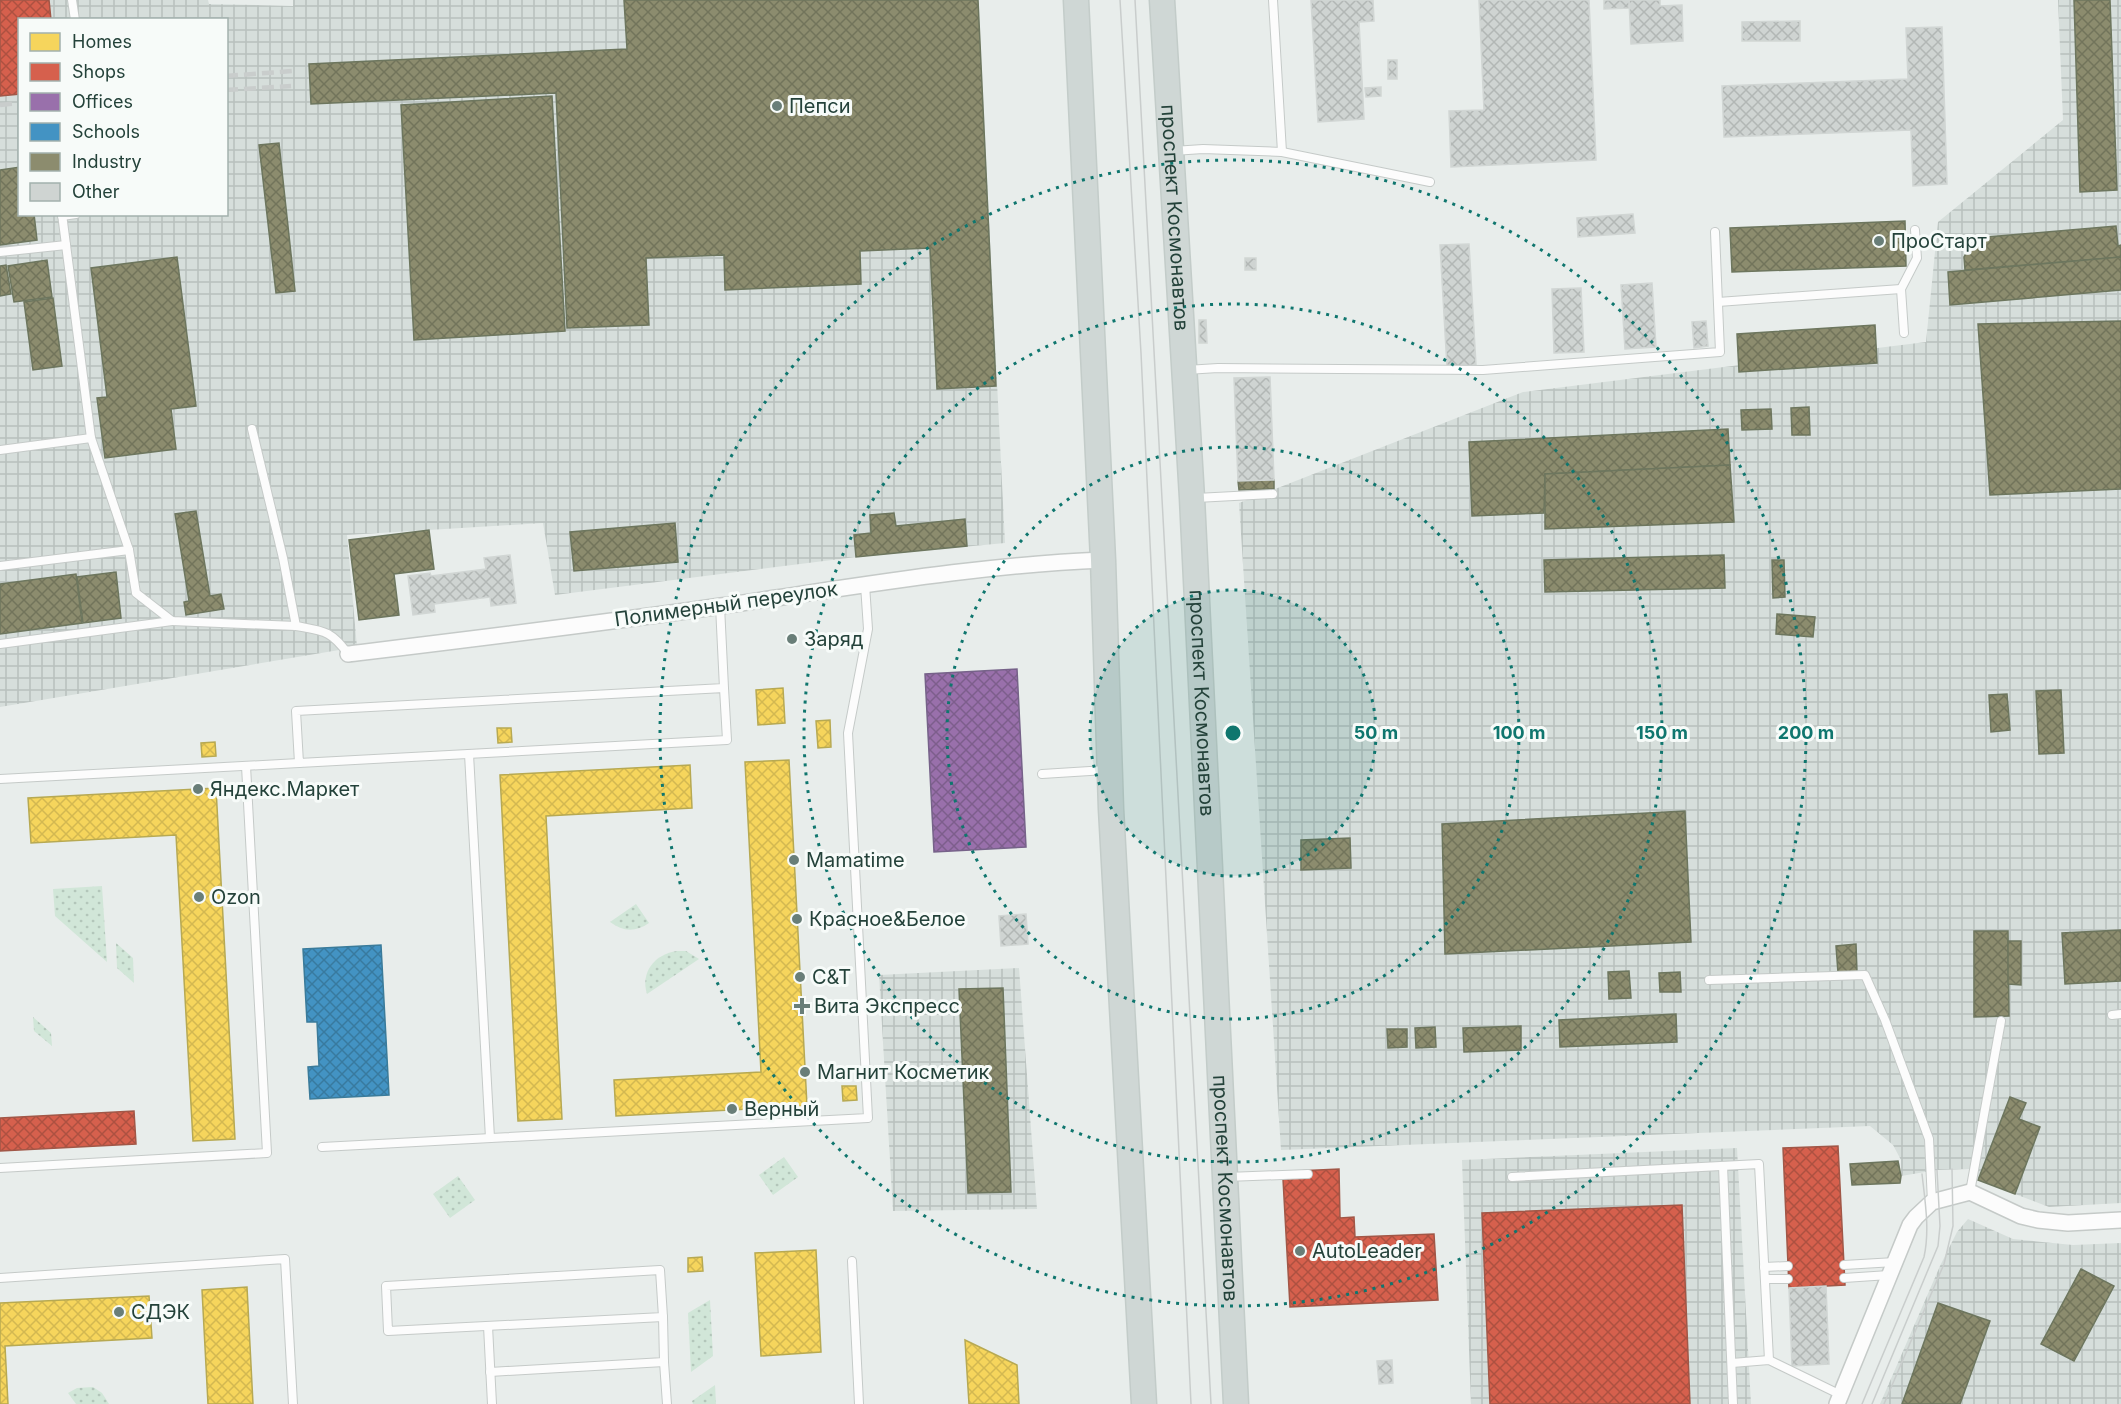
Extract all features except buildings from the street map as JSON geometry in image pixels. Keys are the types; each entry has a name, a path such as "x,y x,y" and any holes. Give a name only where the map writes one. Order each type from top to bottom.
{"main road":[{"path":"1076,0 1103,560 1110,770 1144,1404"},
{"name":"проспект Космонавтов","path":"1162,0 1192,498 1236,1404"}],"street":[{"name":"Полимерный переулок","path":"348,654 865,585 1055,562 1103,560"},
{"path":"1839,1400 1910,1225 1932,1202 1970,1192 2022,1216 2038,1220 2068,1223 2121,1220"}],"lane":[{"path":"72,0 75,18"},
{"path":"1273,0 1282,152"},
{"path":"1171,151 1203,149 1282,152 1430,182"},
{"path":"62,216 91,438 129,550 136,593 172,621"},
{"path":"1904,333 1900,289 1917,258 1915,230"},
{"path":"1184,370 1218,368 1483,370 1720,352 1715,232"},
{"path":"0,252 66,245"},
{"path":"1718,302 1900,289"},
{"path":"252,429 283,558 296,626"},
{"path":"0,450 91,438"},
{"path":"1192,498 1273,494"},
{"path":"0,566 129,550"},
{"path":"322,1147 868,1118 848,733 868,629 865,585"},
{"path":"0,779 727,740 720,606"},
{"path":"0,644 172,621 296,626 326,631 339,641 348,654"},
{"path":"299,763 296,711 724,688"},
{"path":"469,754 489,1138"},
{"path":"0,1168 267,1153 246,766"},
{"path":"1042,774 1110,770"},
{"path":"1709,980 1865,975 1885,1020 1929,1138 1932,1202"},
{"path":"1970,1192 2001,1021"},
{"path":"1512,1177 1759,1164 1769,1360"},
{"path":"1723,1166 1733,1404"},
{"path":"1225,1177 1308,1174"},
{"path":"0,1278 285,1259 293,1404"},
{"path":"852,1261 859,1404"},
{"path":"1844,1265 1892,1269"},
{"path":"1764,1267 1788,1266"},
{"path":"1844,1278 1892,1269"},
{"path":"663,1317 388,1331 386,1286 660,1270 663,1317 664,1362 667,1404"},
{"path":"1765,1280 1788,1279"},
{"path":"488,1326 492,1404"},
{"path":"1732,1363 1769,1360 1839,1400"},
{"path":"490,1372 664,1362"}],"shaded area":[{"path":"0,0 208,0 209,4 293,6 293,0 978,0 1005,543 856,557 555,595 543,523 347,535 357,647 0,707"},
{"path":"2058,0 2121,0 2121,1203 2049,1207 1978,1180 1969,1169 1937,1170 1901,1176 1901,1160 1893,1145 1870,1126 1281,1150 1239,503 1523,392 1926,342 1938,222 2063,120"},
{"path":"1019,968 1037,1209 893,1211 879,975"},
{"path":"1737,1148 1751,1404 1471,1404 1462,1160"},
{"path":"1968,1219 2013,1239 2073,1245 2121,1243 2121,1404 1880,1404 1940,1266 1957,1232"}],"green space":[{"path":"102,886 107,962 55,916 53,889"},
{"path":"636,904 649,923 630,930 620,928 610,922"},
{"path":"116,943 133,958 134,983 117,968"},
{"path":"677,951 686,951 699,959 647,994 646,978 651,965 662,956"},
{"path":"33,1017 51,1033 52,1046 34,1031"},
{"path":"784,1157 798,1177 773,1195 759,1175"},
{"path":"458,1176 475,1200 450,1218 433,1194"},
{"path":"710,1300 713,1356 691,1372 688,1313"},
{"path":"715,1385 716,1404 693,1404 692,1401"},
{"path":"93,1387 102,1393 109,1404 76,1404 68,1393 77,1388"}],"tram line":[{"path":"1120,0 1141,353 1191,1404"},
{"path":"1135,0 1211,1404"},
{"path":"1884,1404 1944,1264 1953,1226 1952,1169"},
{"path":"1872,1404 1938,1246 1940,1226 1937,1170"},
{"path":"1862,1404 1924,1257 1927,1226 1922,1174"}],"railway":[{"path":"228,76 293,71"},
{"path":"228,90 291,86"},
{"path":"0,105 18,103"}],"place":[{"name":"Пепси","path":"777,106"},
{"name":"ПроСтарт","path":"1879,241"},
{"name":"Заряд","path":"792,639"},
{"name":"Яндекс.Маркет","path":"198,789"},
{"name":"Mamatime","path":"794,860"},
{"name":"Ozon","path":"199,897"},
{"name":"Красное&Белое","path":"797,919"},
{"name":"С&Т","path":"800,977"},
{"name":"Вита Экспресс","path":"802,1006"},
{"name":"Магнит Косметик","path":"805,1072"},
{"name":"Верный","path":"732,1109"},
{"name":"AutoLeader","path":"1300,1251"},
{"name":"СДЭК","path":"119,1312"}]}
